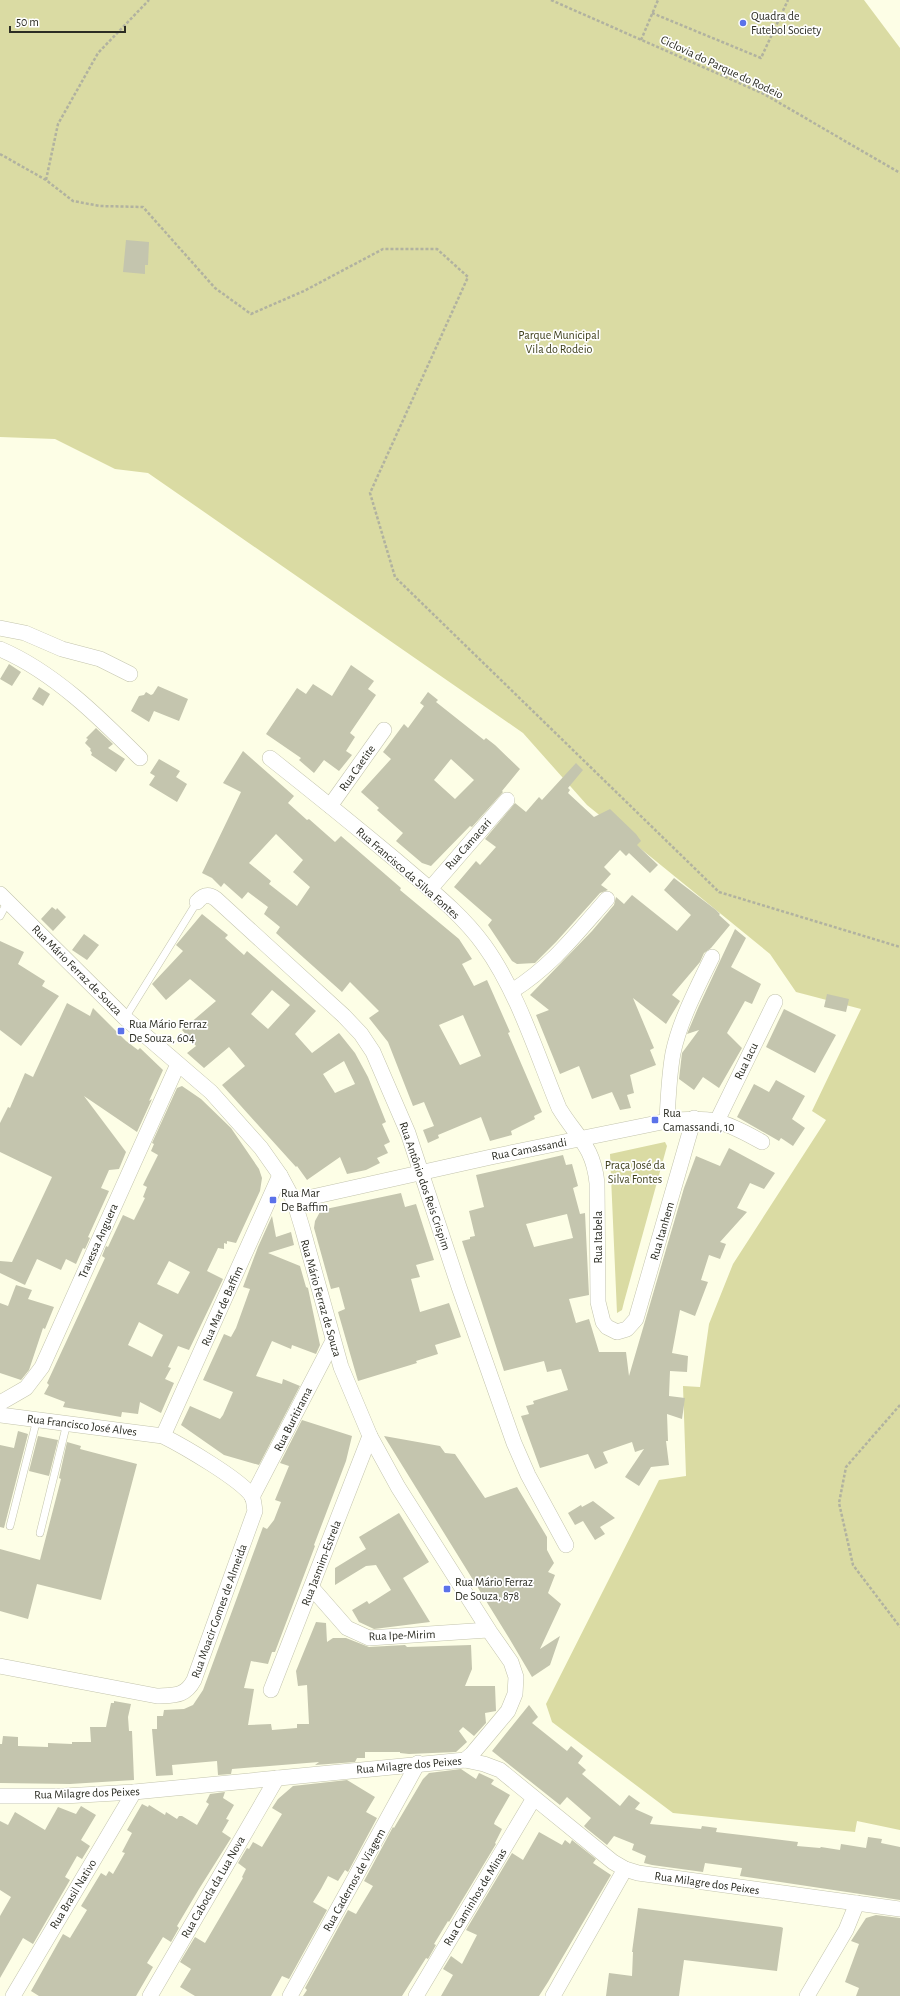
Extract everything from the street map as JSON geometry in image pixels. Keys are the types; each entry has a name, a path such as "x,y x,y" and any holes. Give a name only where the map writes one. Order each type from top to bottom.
{"street":[{"path":"0,628 25,633 62,649 100,659 130,674"},
{"path":"0,649 52,679 119,737 140,758"},
{"name":"Rua Caetite","path":"330,806 384,730"},
{"name":"Rua Francisco da Silva Fontes","path":"270,758 430,889 484,945 512,991 559,1108 568,1123 581,1139"},
{"name":"Rua Camacari","path":"430,889 507,800"},
{"name":"Rua Antônio dos Reis Crispim","path":"197,902 202,896 207,895 216,899 344,1016 361,1034 373,1052 408,1133 459,1287 514,1443 528,1475 566,1545"},
{"name":"Rua Mário Ferraz de Souza","path":"4,897 125,1018 211,1092 232,1113 261,1148 280,1175 294,1201 341,1367 370,1436 398,1487 488,1630 511,1662 516,1677 515,1694 502,1718 472,1754 465,1760"},
{"path":"512,991 533,978 550,964 607,899"},
{"path":"667,1120 670,1072 676,1041 687,1011 712,957"},
{"name":"Rua Iacu","path":"717,1121 775,1002"},
{"name":"Travessa Anguera","path":"0,1403 26,1388 42,1367 178,1064"},
{"name":"Rua Camassandi","path":"294,1201 667,1120 694,1118 717,1121 735,1127 762,1142"},
{"name":"Rua Itanhem","path":"617,1332 627,1329 636,1319 694,1118"},
{"name":"Rua Itabela","path":"581,1139 589,1150 595,1165 597,1183 598,1302 603,1322 607,1327 617,1332"},
{"name":"Rua Mar de Baffim","path":"163,1436 280,1175"},
{"name":"Rua Buritirama","path":"252,1497 333,1341"},
{"name":"Rua Francisco José Alves","path":"0,1415 163,1436"},
{"path":"163,1436 181,1445 229,1476 252,1497"},
{"name":"Rua Jasmim-Estrela","path":"271,1690 370,1436"},
{"name":"Rua Moacir Gomes de Almeida","path":"0,1666 157,1696 178,1695 185,1693 194,1680 254,1518 255,1511 252,1497"},
{"name":"Rua Ipe-Mirim","path":"312,1588 347,1628 369,1638 488,1630"},
{"name":"Rua Milagre dos Peixes","path":"0,1796 64,1796 134,1792 418,1763 465,1760 484,1764 500,1770 613,1862 625,1870 900,1910"},
{"name":"Rua Cadernos de Viagem","path":"290,1996 418,1763"},
{"name":"Rua Cabocla da Lua Nova","path":"150,1996 277,1778"},
{"name":"Rua Brasil Nativo","path":"13,1996 134,1792"},
{"name":"Rua Caminhos de Minas","path":"416,1996 534,1798"},
{"path":"553,1996 625,1870"},
{"path":"807,1996 846,1930 857,1903"}],"lane":[{"path":"0,916 4,897"},
{"path":"125,1018 197,902"},
{"path":"10,1526 38,1419"},
{"path":"40,1533 67,1423"}],"path":[{"path":"46,180 58,124 98,53 148,0"},
{"name":"Ciclovia do Parque do Rodeio","path":"551,0 764,94 900,173"},
{"path":"641,40 658,0"},
{"path":"652,13 761,58 788,0"},
{"path":"0,154 46,180 73,201 100,206 143,207 214,288 251,314 304,292 383,249 437,248 468,276 370,493 395,577 719,892 900,947"},
{"path":"900,1405 846,1467 839,1503 853,1565 900,1627"}],"green space":[{"name":"Parque Municipal Vila do Rodeio","path":"0,0 864,0 900,48 900,1830 857,1821 855,1832 673,1813 552,1722 546,1704 659,1480 686,1476 683,1386 700,1387 709,1324 733,1264 826,1120 812,1111 861,1009 796,992 770,954 587,805 523,733 148,473 115,469 55,439 0,437"},
{"name":"Praça José da Silva Fontes","path":"665,1142 667,1146 622,1310 617,1313 610,1154"}],"building":[{"path":"126,240 149,242 148,265 145,265 145,274 123,272"},
{"path":"9,664 21,672 12,686 0,679"},
{"path":"351,665 374,681 368,689 376,695 350,733 355,737 346,751 352,755 339,771 324,760 314,773 299,760 301,758 266,734 297,688 306,694 313,684 332,696"},
{"path":"158,686 188,699 179,721 154,711 149,722 131,711 139,696 144,695 146,692 151,695 153,694"},
{"path":"39,687 50,694 43,706 32,699"},
{"path":"428,692 438,700 436,702 484,740 486,738 495,745 520,769 502,791 503,792 472,827 470,826 431,866 422,863 396,841 403,833 377,810 379,808 361,792 391,759 383,752 404,724 408,728 424,706 420,703","holes":["451,759 474,780 455,799 434,780"]},
{"path":"96,728 113,744 108,748 125,759 116,772 91,755 91,749 85,743 88,739 86,738"},
{"path":"243,751 294,796 288,803 307,820 309,819 335,842 341,836 401,888 400,890 459,939 472,959 462,964 474,986 487,980 510,1032 508,1033 542,1112 534,1116 535,1119 511,1131 512,1135 490,1141 481,1117 438,1135 439,1138 428,1143 423,1130 434,1126 424,1102 413,1106 388,1042 369,1018 379,1011 350,982 342,992 276,933 280,927 264,914 268,907 248,892 242,899 224,883 221,887 212,878 202,873 241,792 223,783","holes":["276,834 303,860 293,872 310,887 297,906 269,884 271,881 249,863","463,1015 481,1056 460,1065 439,1025"]},
{"path":"159,759 180,771 176,777 187,784 177,802 149,785 155,776 150,773"},
{"path":"576,763 583,770 568,788 570,790 568,793 594,817 610,809 636,834 641,841 637,845 658,865 650,873 629,853 626,856 620,850 604,867 611,874 601,885 608,890 600,893 535,963 517,964 512,961 488,925 492,920 454,887 476,861 480,865 496,847 485,839 515,803 526,812 539,797 542,800"},
{"path":"674,878 716,910 720,914 719,915 730,925 711,948 704,953 700,962 672,995 680,1001 666,1024 633,998 654,1048 650,1050 656,1065 630,1075 634,1093 627,1095 631,1108 620,1110 612,1092 592,1099 579,1066 560,1074 536,1015 549,1010 530,995 592,931 614,905 616,897 624,904 632,895 677,931 691,915 664,890"},
{"path":"52,907 56,910 57,908 66,917 53,931 41,919"},
{"path":"202,914 228,935 225,938 244,955 247,951 316,1011 295,1034 312,1053 339,1033 355,1053 368,1077 386,1122 382,1124 390,1142 384,1145 388,1153 377,1158 380,1163 366,1170 347,1174 340,1157 307,1180 297,1166 296,1167 222,1085 245,1066 229,1047 204,1068 187,1053 196,1046 182,1030 216,1001 190,979 166,1000 152,984 183,951 176,945","holes":["272,990 290,1005 268,1029 251,1014","344,1061 355,1084 335,1093 323,1074"]},
{"path":"735,929 746,938 731,967 761,984 752,1004 745,1001 727,1033 742,1048 719,1088 703,1077 694,1090 679,1079 682,1053 699,1030 687,1034"},
{"path":"84,934 99,945 87,960 72,950"},
{"path":"0,941 24,952 18,964 45,981 42,986 59,996 21,1046 0,1030"},
{"path":"827,994 849,999 846,1012 824,1007"},
{"path":"67,1003 90,1016 93,1008 126,1041 138,1050 140,1048 163,1070 137,1132 84,1096 126,1152 119,1169 109,1170 101,1188 109,1191 88,1237 90,1238 85,1249 83,1248 76,1264 66,1259 61,1270 37,1259 25,1285 0,1273 0,1261 12,1262 52,1177 0,1152 0,1123 8,1107 10,1108 25,1073 33,1077"},
{"path":"784,1009 836,1035 815,1073 766,1047"},
{"path":"776,1080 805,1096 792,1119 805,1128 793,1146 781,1138 779,1141 737,1117 754,1084 769,1092"},
{"path":"182,1086 201,1099 231,1128 259,1169 262,1178 260,1191 236,1243 227,1241 227,1244 224,1243 224,1249 218,1248 207,1271 223,1279 189,1350 178,1346 168,1367 171,1368 165,1379 174,1383 161,1413 140,1402 138,1414 122,1412 121,1417 63,1407 65,1402 44,1394 49,1385 47,1383 105,1258 102,1256 106,1246 108,1247 123,1215 134,1220 145,1198 143,1197 147,1187 143,1185 158,1155 151,1151 154,1144 152,1143 177,1088","holes":["169,1261 190,1272 178,1294 157,1284","139,1322 163,1335 152,1357 128,1345"]},
{"path":"729,1148 775,1173 764,1189 750,1183 737,1208 747,1212 720,1242 726,1244 720,1259 709,1255 701,1280 708,1282 695,1316 680,1310 672,1353 688,1356 687,1372 670,1371 669,1396 685,1398 682,1419 667,1414 668,1441 666,1441 669,1465 651,1467 639,1486 625,1477 644,1449 635,1452 632,1442 603,1452 608,1463 595,1469 588,1454 540,1468 521,1416 529,1414 526,1406 534,1404 533,1401 568,1390 561,1369 547,1372 544,1361 504,1371 462,1241 475,1236 469,1211 484,1207 476,1175 563,1155 566,1165 572,1164 578,1186 573,1188 580,1214 585,1213 589,1295 569,1299 576,1323 589,1319 599,1352 626,1352 629,1376 684,1188 696,1156 720,1166","holes":["567,1214 573,1238 534,1247 526,1224"]},
{"path":"401,1193 405,1207 416,1204 434,1260 416,1265 420,1277 411,1279 420,1312 449,1303 461,1337 435,1345 438,1354 416,1361 417,1363 358,1381 338,1312 345,1309 339,1287 331,1289 314,1228 315,1221 321,1210"},
{"path":"272,1216 276,1237 291,1232 294,1245 268,1253 300,1266 306,1287 308,1288 320,1345 316,1354 292,1345 291,1349 272,1341 256,1376 282,1384 283,1379 300,1386 259,1465 224,1455 181,1425 190,1406 220,1419 223,1415 233,1392 203,1380 224,1334 231,1337 236,1328 250,1289 243,1287 258,1247"},
{"path":"16,1285 32,1290 28,1299 54,1307 45,1329 43,1328 29,1370 21,1380 0,1373 0,1303 8,1306"},
{"path":"302,1420 352,1436 346,1461 275,1652 272,1652 268,1664 251,1661 244,1688 254,1689 248,1725 271,1724 272,1730 297,1728 297,1724 309,1724 307,1685 298,1686 296,1671 316,1622 326,1623 327,1642 333,1638 346,1638 369,1647 405,1645 407,1647 471,1645 472,1669 465,1686 495,1686 496,1711 485,1713 486,1723 474,1736 463,1727 459,1731 467,1742 456,1752 409,1754 400,1752 365,1752 365,1758 357,1758 355,1762 315,1765 319,1762 232,1769 231,1774 218,1775 217,1761 172,1765 173,1775 156,1776 152,1729 157,1729 157,1716 163,1716 164,1710 184,1709 193,1705 203,1690 263,1527 267,1529 274,1520 281,1502 275,1500 289,1466 280,1463"},
{"path":"18,1431 28,1434 4,1528 0,1527 0,1445 14,1448"},
{"path":"38,1436 58,1440 49,1476 29,1471"},
{"path":"384,1436 440,1446 445,1453 455,1454 485,1498 517,1487 547,1537 547,1550 554,1563 548,1572 555,1575 548,1593 561,1604 540,1649 560,1636 550,1665 532,1677"},
{"path":"67,1442 81,1446 80,1449 137,1464 101,1600 37,1584 28,1619 0,1611 0,1549 40,1560 61,1479 59,1478"},
{"path":"593,1501 615,1518 600,1527 605,1534 595,1540 583,1521 575,1525 568,1513 581,1505 582,1507"},
{"path":"399,1513 429,1562 403,1578 430,1622 374,1629 359,1622 352,1610 367,1601 369,1604 391,1590 376,1565 366,1566 335,1585 335,1568 366,1549 359,1537"},
{"path":"114,1701 131,1704 128,1717 129,1731 132,1731 134,1780 70,1784 0,1783 0,1744 2,1744 3,1736 18,1737 18,1746 48,1747 48,1743 72,1744 72,1742 91,1742 90,1727 106,1727 111,1703 114,1703"},
{"path":"529,1705 538,1717 532,1723 567,1751 571,1746 583,1756 578,1763 586,1770 582,1774 620,1806 629,1795 640,1803 635,1809 653,1817 650,1824 701,1829 702,1826 717,1828 716,1832 798,1842 797,1846 821,1847 840,1850 841,1844 866,1848 868,1837 882,1839 881,1843 900,1847 900,1900 740,1876 742,1868 705,1863 703,1872 652,1865 644,1863 646,1856 632,1850 634,1844 614,1836 607,1845 584,1826 591,1818 567,1797 560,1805 492,1751"},
{"path":"461,1769 476,1779 479,1773 494,1780 491,1784 510,1795 494,1824 502,1829 495,1843 496,1844 434,1944 436,1945 428,1959 426,1958 402,1996 303,1996 307,1990 305,1988 348,1910 356,1914 373,1886 364,1881 393,1827 394,1828 423,1779 429,1773"},
{"path":"347,1780 375,1797 366,1812 377,1818 348,1872 345,1870 338,1881 328,1876 313,1902 327,1910 289,1979 282,1976 271,1996 195,1996 180,1987 191,1969 180,1962 195,1937 205,1943 243,1878 242,1877 246,1869 238,1863 247,1848 249,1849 253,1842 262,1847 282,1814 272,1808 278,1799 293,1786"},
{"path":"225,1792 223,1798 234,1805 226,1819 229,1820 222,1832 231,1838 177,1926 179,1928 171,1942 163,1937 147,1963 153,1967 136,1996 39,1996 31,1991 63,1934 70,1938 87,1910 81,1906 101,1873 106,1876 109,1871 113,1874 125,1853 122,1852 132,1833 127,1830 142,1804 148,1807 149,1805 165,1815 166,1812 177,1819 179,1816 182,1816 197,1825 209,1804 206,1802 210,1794"},
{"path":"81,1806 96,1815 81,1840 90,1846 82,1859 77,1856 65,1877 70,1880 33,1944 23,1938 0,1978 0,1916 11,1897 0,1890 0,1821 8,1825 15,1812 45,1830 58,1807 76,1814"},
{"path":"539,1832 562,1845 565,1840 570,1844 572,1840 596,1859 593,1863 611,1875 548,1982 539,1996 441,1996 453,1975 443,1969 451,1956 462,1964 477,1935 466,1930 512,1853 523,1860"},
{"path":"638,1908 781,1927 783,1928 777,1971 684,1960 679,1996 606,1996 609,1973 632,1976 632,1952"},
{"path":"876,1915 900,1918 900,1996 856,1996 859,1988 845,1982 859,1944 851,1941 866,1918"}],"place":[{"name":"Quadra de Futebol Society","path":"743,23"},
{"name":"Rua Mário Ferraz De Souza, 604","path":"121,1031"},
{"name":"Rua Camassandi, 10","path":"655,1120"},
{"name":"Rua Mar De Baffim","path":"273,1200"},
{"name":"Rua Mário Ferraz De Souza, 878","path":"447,1589"}]}
